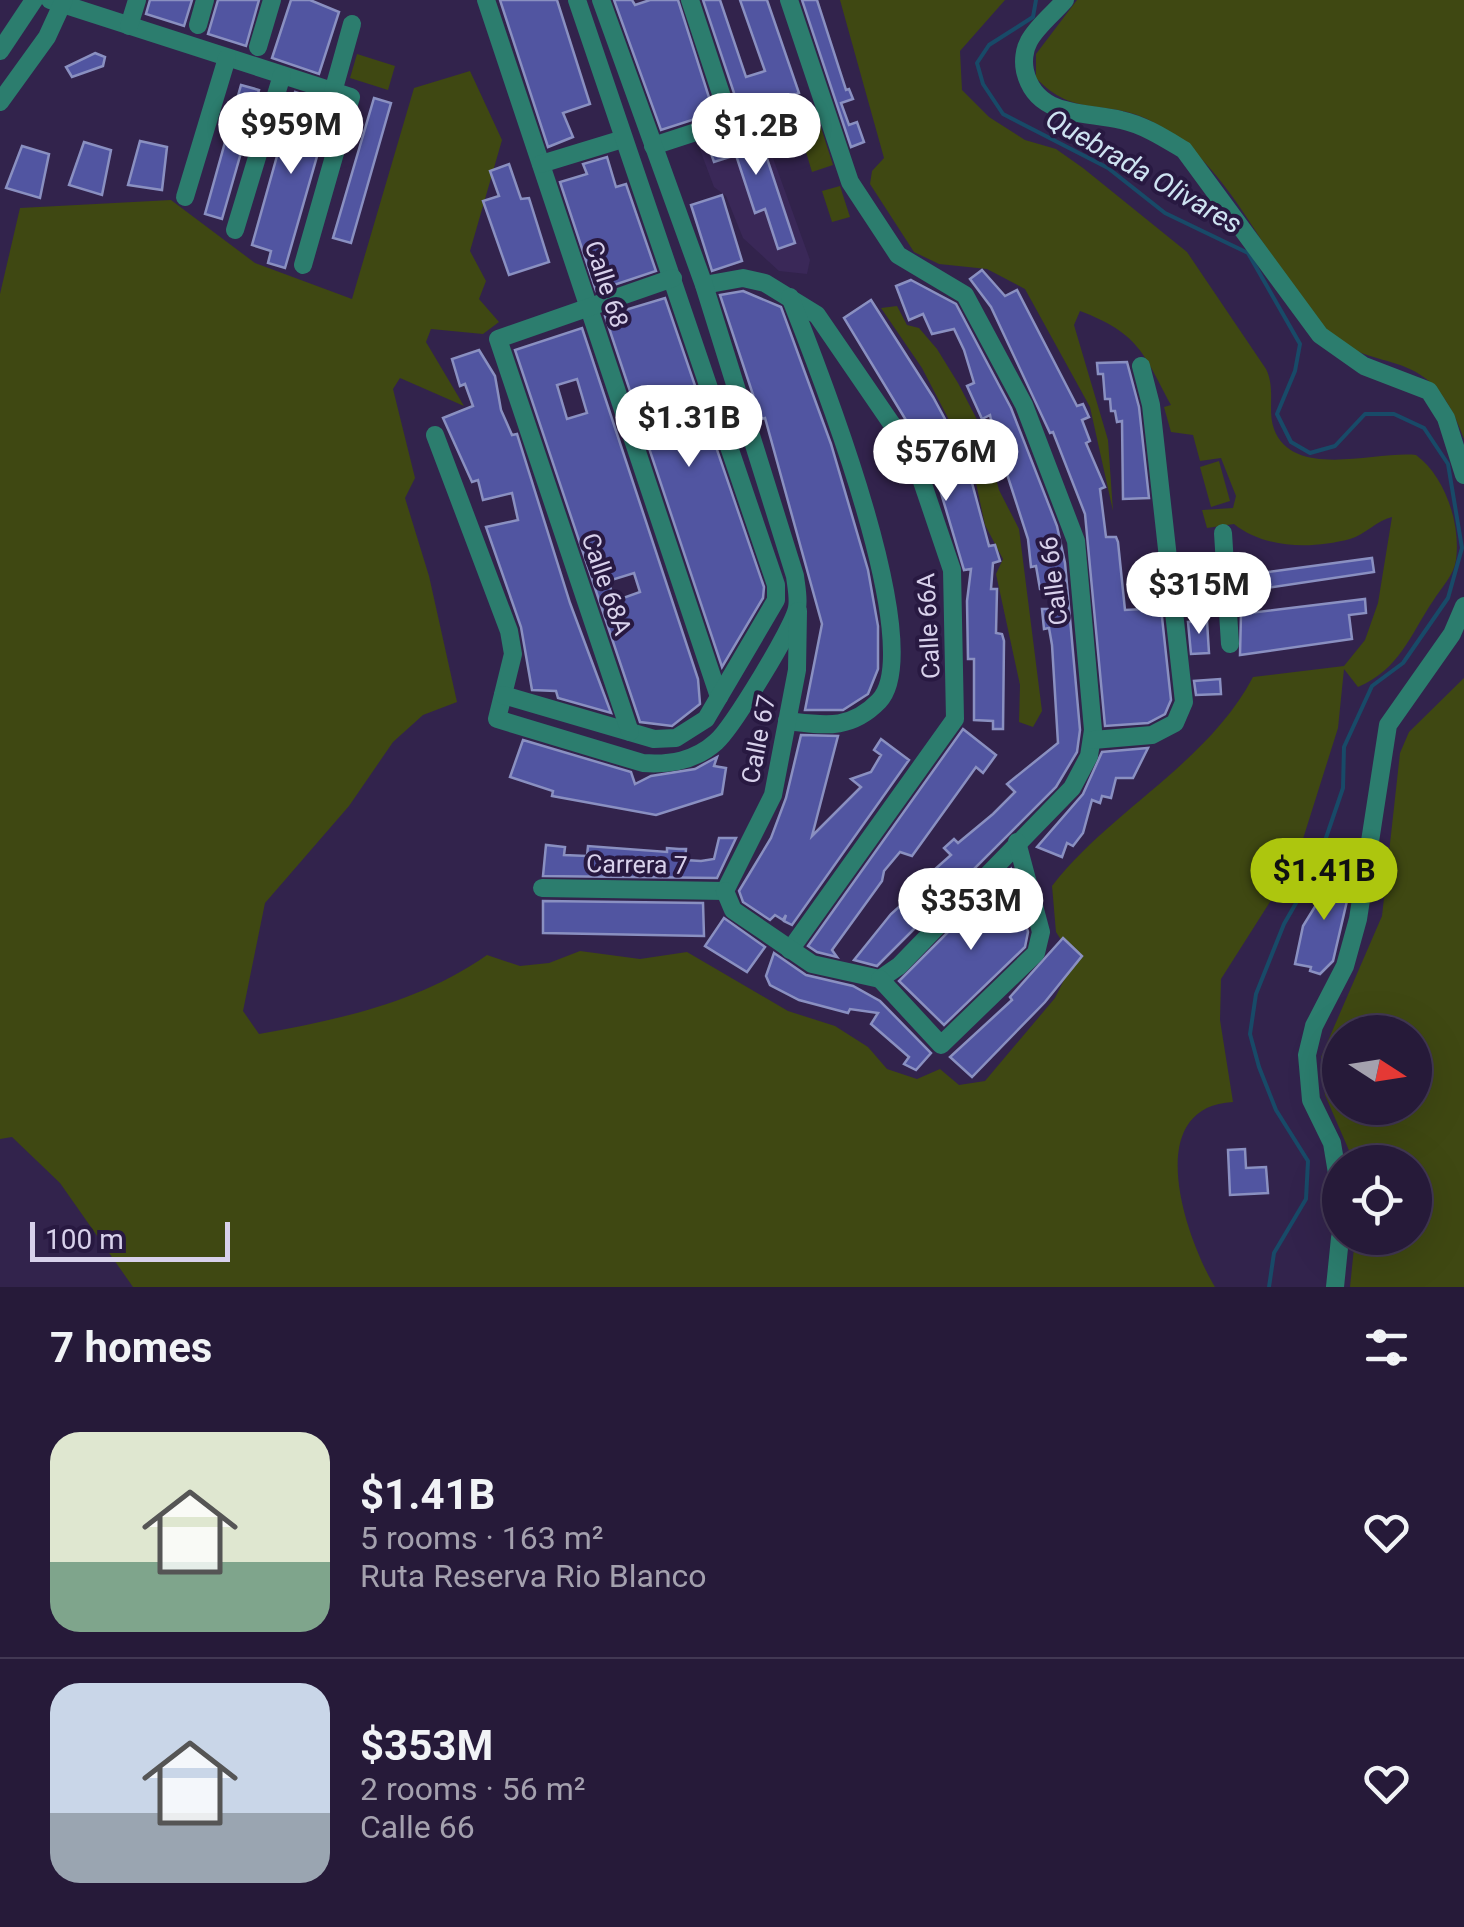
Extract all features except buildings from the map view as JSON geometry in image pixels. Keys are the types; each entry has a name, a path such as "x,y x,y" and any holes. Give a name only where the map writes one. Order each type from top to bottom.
{"street":[{"path":"0,51 34,0"},
{"path":"128,26 137,0"},
{"path":"198,24 205,0"},
{"path":"258,47 272,0"},
{"name":"Calle 68","path":"486,0 719,698"},
{"path":"504,695 630,732 676,738 706,719 776,600 776,585 576,0"},
{"name":"Calle 67","path":"601,0 704,285 795,576 797,670 773,794 725,891"},
{"path":"690,0 730,121"},
{"name":"Calle 66","path":"789,0 850,182 898,254 965,295 1024,405 1076,541 1093,740 1072,788 899,966 880,979"},
{"path":"1065,0 1028,42 1023,62 1035,92 1069,113 1121,120 1157,133 1184,150 1320,335 1364,366 1429,391 1446,418 1464,474"},
{"path":"0,102 47,36 58,2 351,98 303,264"},
{"path":"333,92 352,24"},
{"path":"184,196 228,58"},
{"path":"235,230 282,75"},
{"path":"653,146 754,113"},
{"path":"541,164 623,139"},
{"path":"588,308 673,278"},
{"name":"Calle 66A","path":"704,285 742,278 764,283 818,314 913,454 952,570 955,720 790,950"},
{"name":"Calle 66A","path":"787,721 839,727 879,701 886,690 890,605 864,508 790,297"},
{"name":"Calle 68A","path":"588,308 498,339 630,732"},
{"path":"1093,740 1152,734 1175,723 1184,702 1151,405 1140,366"},
{"path":"435,435 509,631 512,654 497,718 643,763 664,765 688,759 714,744 731,726 798,609 776,600"},
{"path":"1223,534 1230,644"},
{"path":"1170,568 1225,564"},
{"path":"1332,1145 1311,1100 1307,1055 1314,1026 1345,966 1358,920 1388,725 1452,634 1464,606"},
{"path":"725,891 732,910 790,950 827,969 880,979 941,1045 1040,944 1017,842"},
{"name":"Carrera 7","path":"542,888 725,891"},
{"path":"1335,1287 1338,1255"}],"shaded area":[{"path":"757,114 810,260 807,274 779,271 743,238 726,196 714,187 695,136"}],"green space":[{"path":"840,0 1005,0 960,51 962,90 989,117 1025,140 1056,149 1083,168 1187,252 1266,369 1272,422 1284,445 1316,459 1416,455 1435,475 1449,502 1456,531 1455,566 1403,650 1384,671 1358,687 1344,669 1338,728 1296,861 1221,979 1220,1020 1233,1102 1204,1109 1187,1126 1179,1150 1178,1178 1192,1239 1215,1287 133,1287 60,1183 12,1137 0,1139 0,294 20,208 171,200 255,263 352,299 414,88 470,71 502,140 470,251 486,281 479,299 499,322 483,334 431,329 426,342 464,406 400,378 393,389 415,478 405,498 429,576 457,702 423,715 393,742 349,806 265,903 243,1011 259,1034 378,1007 434,985 487,955 520,966 549,963 580,951 640,959 687,952 788,1011 835,1026 868,1047 887,1069 917,1079 940,1069 959,1085 985,1081 1055,998 1074,960 1056,932 1052,886 1102,834 1210,736 1253,677 1344,666 1365,640 1378,603 1392,517 1355,537 1320,544 1274,542 1234,524 1207,528 1202,510 1233,508 1236,496 1221,458 1200,461 1193,435 1171,432 1164,407 1171,405 1137,346 1115,328 1080,311 1074,325 1108,440 1113,511 1090,407 1025,289 987,269 939,264 914,252 870,184 872,171 884,158"},
{"path":"1077,0 1464,0 1464,439 1449,406 1433,385 1416,372 1358,352 1318,322 1222,183 1175,136 1131,113 1063,98 1036,78 1036,54"},
{"path":"357,54 395,66 388,90 350,78"},
{"path":"817,115 833,165 812,172 797,122"},
{"path":"840,186 850,217 832,222 822,191"},
{"path":"897,306 907,325 919,328 937,349 958,383 985,435 999,490 1019,529 1042,711 1033,727 1019,722 1020,685 996,574 1003,559 985,525 972,464 922,368 881,308"},
{"path":"1219,461 1230,501 1211,507 1200,467"},
{"path":"1464,678 1464,1287 1350,1287 1353,1255 1432,1255 1432,1145 1347,1145 1338,1125 1432,1125 1432,1015 1339,1015 1382,916 1400,753 1409,732"}],"waterway":[{"name":"Quebrada Olivares","path":"1036,0 1033,17 989,45 977,63 983,84 1003,114 1108,168 1165,213 1248,253 1300,344 1295,371 1277,414 1291,442 1310,453 1335,446 1365,414 1394,414 1424,428 1448,464 1462,548 1448,598 1403,663 1372,686 1344,747 1343,788 1315,870 1284,924 1256,994 1250,1034 1259,1067 1276,1110 1308,1161 1306,1199 1274,1253 1269,1287"}]}
